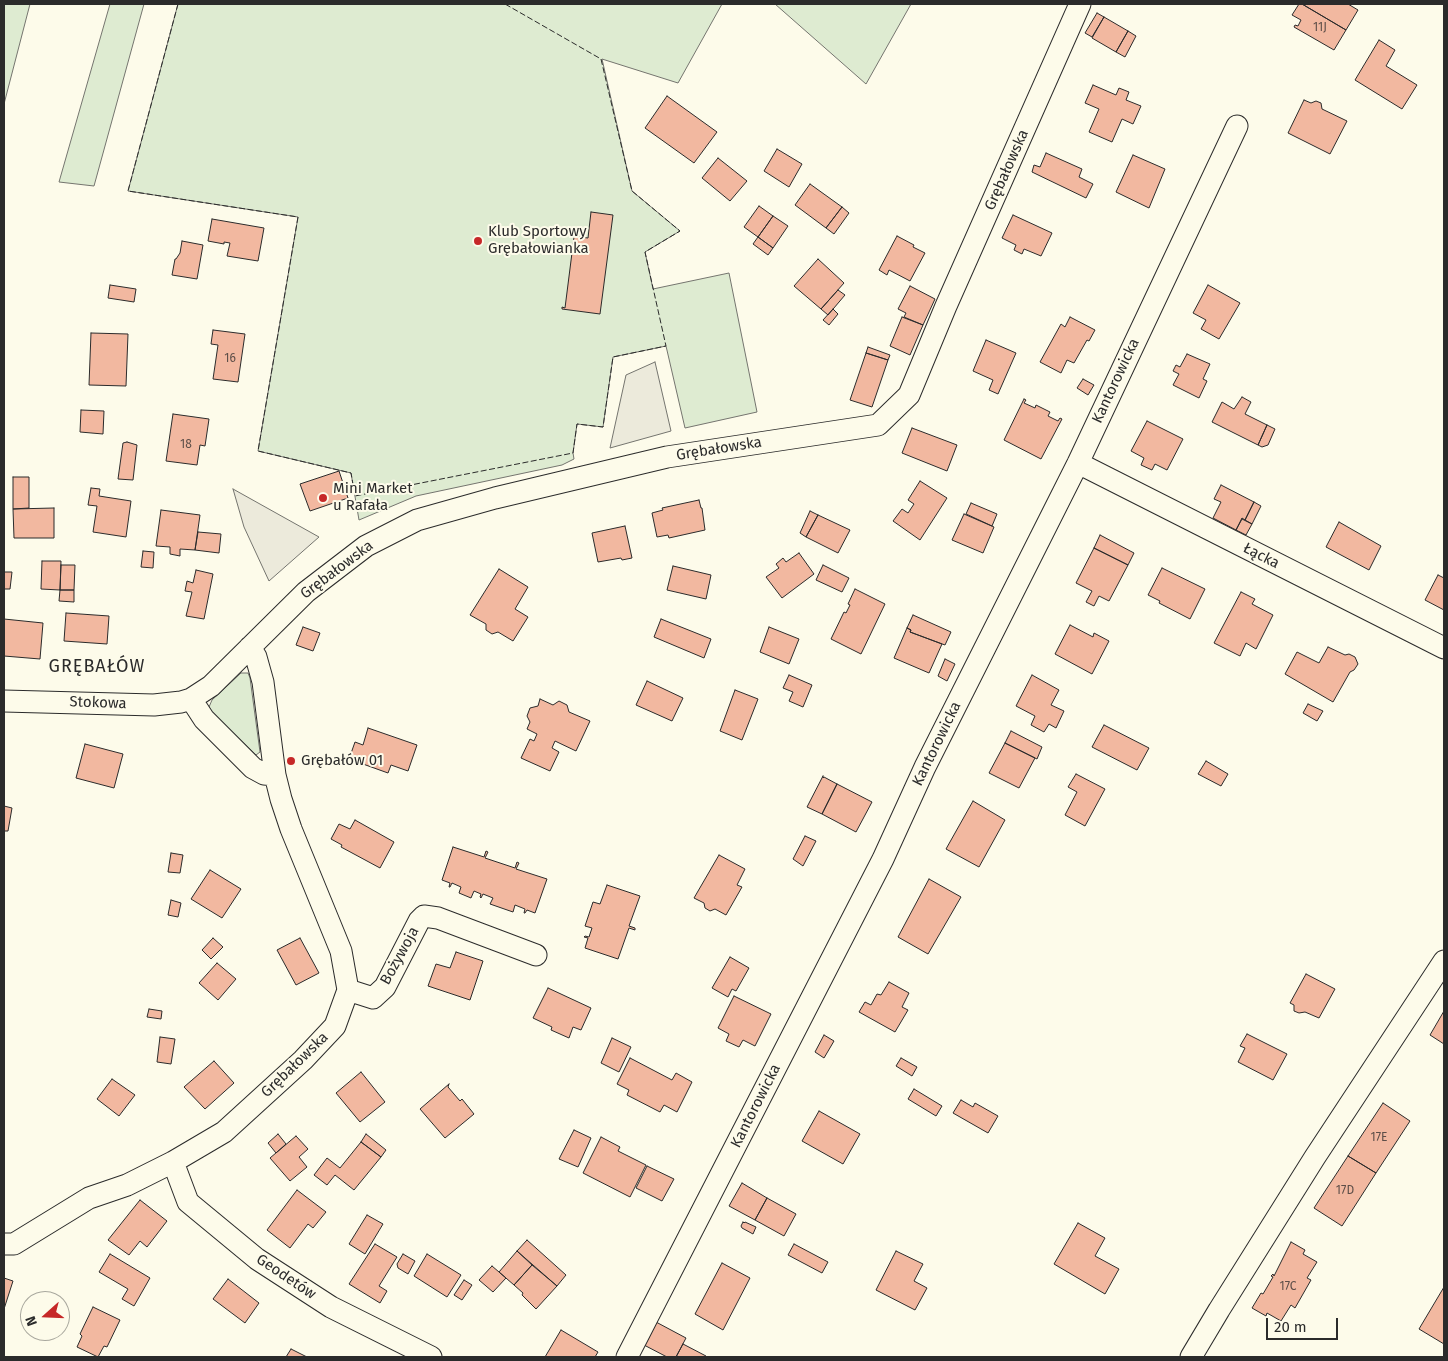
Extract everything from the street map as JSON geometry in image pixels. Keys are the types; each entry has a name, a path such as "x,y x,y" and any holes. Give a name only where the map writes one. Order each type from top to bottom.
{"street":[{"name":"Grębałowska","path":"190,699 211,686 306,592 366,546 417,520 496,498 667,457 878,425 909,396 946,306 1080,4"},
{"name":"Kantorowicka","path":"628,1357 883,859 925,767 1078,464 1236,126"},
{"name":"Łącka","path":"1078,464 1444,648"},
{"path":"250,647 258,663 263,682 280,799 290,829 341,951 348,990"},
{"path":"190,699 204,719 254,768 264,774 275,775"},
{"name":"Stokowa","path":"4,700 154,705 190,699"},
{"name":"Bożywoja","path":"348,990 373,998 385,987 419,921 424,916 438,918 536,955"},
{"path":"1192,1357 1219,1310 1315,1157 1444,961"},
{"name":"Grębałowska","path":"4,1244 14,1244 89,1198 127,1185 173,1162 224,1132 303,1060 335,1026 348,990"},
{"name":"Geodetów","path":"173,1162 188,1202 257,1259 331,1307 431,1357"}],"green space":[{"path":"4,4 30,4 4,104"},
{"path":"110,4 144,4 94,186 59,182"},
{"name":"Klub Sportowy Grębałowianka","path":"178,4 722,4 678,83 602,59 632,191 680,231 645,252 653,289 729,273 757,412 685,428 666,346 613,357 603,427 577,424 573,453 574,459 562,465 416,496 359,520 351,473 258,451 298,217 128,191"},
{"path":"775,4 911,4 866,84"},
{"path":"241,673 248,673 250,678 260,752 256,755 212,713 209,707 212,700"}],"shaded area":[{"path":"655,362 671,431 610,448 626,375"},
{"path":"233,489 319,537 269,581 244,527"}],"building":[{"path":"1299,4 1346,30 1334,50 1294,27 1295,25 1298,26 1301,20 1292,15"},
{"path":"1302,4 1348,4 1358,10 1346,30"},
{"path":"1097,13 1104,17 1092,37 1085,33"},
{"path":"1104,17 1128,31 1116,52 1092,38"},
{"path":"1128,31 1136,36 1125,57 1116,52"},
{"path":"1379,40 1395,50 1386,66 1417,85 1402,109 1355,80"},
{"path":"1093,85 1116,95 1119,88 1129,92 1126,100 1141,106 1133,124 1122,119 1112,142 1089,132 1099,109 1085,103"},
{"path":"667,96 717,132 694,163 645,128"},
{"path":"1304,100 1311,103 1316,101 1321,103 1322,109 1347,121 1330,154 1288,133"},
{"path":"777,149 802,164 789,187 764,171"},
{"path":"1046,153 1082,169 1079,177 1093,184 1086,198 1032,172 1034,165 1040,167"},
{"path":"1133,155 1165,169 1149,208 1116,192"},
{"path":"718,158 747,181 730,201 702,178"},
{"path":"810,184 842,207 826,228 795,205"},
{"path":"759,206 773,216 758,237 744,227"},
{"path":"842,207 849,213 834,234 826,228"},
{"path":"591,212 613,215 600,314 562,309 562,307 565,308 574,237 571,237 572,236 588,238"},
{"path":"1013,215 1052,233 1041,256 1024,249 1022,254 1014,250 1016,245 1002,238"},
{"path":"773,216 788,226 773,248 758,237"},
{"path":"212,219 264,228 258,261 227,256 230,243 224,242 224,244 208,241"},
{"path":"897,236 925,253 910,281 889,270 887,275 879,270"},
{"path":"758,237 773,248 768,255 753,244"},
{"path":"182,241 203,245 197,279 172,275 175,259 180,253"},
{"path":"818,259 844,283 821,309 794,286"},
{"path":"110,285 136,289 134,302 108,298"},
{"path":"1208,285 1240,303 1219,339 1201,329 1206,320 1193,313"},
{"path":"910,286 935,299 923,325 904,317 906,313 898,309"},
{"path":"838,290 845,295 828,315 821,309"},
{"path":"833,309 838,314 829,325 823,320"},
{"path":"902,317 923,325 910,355 890,346"},
{"path":"1070,317 1095,330 1074,363 1067,360 1061,373 1040,362 1061,324 1065,327"},
{"path":"213,330 245,334 238,382 213,379 218,345 211,344"},
{"path":"91,333 128,334 126,386 89,385"},
{"path":"986,340 1016,353 998,394 989,390 993,380 973,371"},
{"path":"868,347 890,355 888,360 866,353"},
{"path":"866,353 888,360 872,407 850,400"},
{"path":"1187,354 1210,364 1203,379 1207,381 1199,398 1173,385 1179,374 1173,371 1176,365 1180,367"},
{"path":"1083,379 1094,385 1088,395 1077,388"},
{"path":"1242,397 1251,402 1245,414 1267,425 1258,445 1212,422 1222,402 1234,409"},
{"path":"1024,399 1026,400 1024,403 1035,408 1036,405 1050,412 1048,416 1058,421 1060,418 1062,419 1041,459 1004,440"},
{"path":"81,410 104,411 103,434 80,432"},
{"path":"173,414 209,419 205,446 200,445 197,465 166,461"},
{"path":"1147,421 1183,439 1167,470 1155,464 1152,470 1141,465 1144,458 1131,451"},
{"path":"1267,425 1275,429 1268,445 1262,447 1258,445"},
{"path":"912,428 957,445 947,471 902,453"},
{"path":"127,442 137,445 133,480 118,479 123,443"},
{"path":"339,471 348,498 310,511 300,484"},
{"path":"13,477 29,477 29,508 13,509"},
{"path":"920,481 947,498 920,540 893,521 902,509 908,513 914,504 908,500"},
{"path":"1221,485 1254,502 1245,520 1242,518 1236,530 1213,518 1221,502 1214,499"},
{"path":"91,488 100,489 99,496 131,501 126,537 93,532 97,506 88,505"},
{"path":"699,500 705,530 669,538 668,535 657,537 652,513 663,510 662,508"},
{"path":"1254,502 1261,506 1252,524 1245,520"},
{"path":"971,503 997,514 992,526 966,514"},
{"path":"54,508 54,538 14,538 13,509"},
{"path":"161,510 200,515 195,550 180,549 180,556 170,554 170,547 156,546"},
{"path":"810,511 818,515 806,537 800,533"},
{"path":"964,514 994,527 983,553 952,540"},
{"path":"818,515 850,530 838,553 806,537"},
{"path":"1242,519 1252,524 1246,535 1236,530"},
{"path":"1339,522 1381,546 1369,570 1326,547"},
{"path":"625,526 632,558 598,562 592,533"},
{"path":"198,532 221,534 219,553 195,550"},
{"path":"1100,535 1134,553 1128,565 1094,548"},
{"path":"1094,548 1128,565 1109,601 1099,596 1094,606 1086,602 1092,591 1076,583"},
{"path":"143,551 154,552 153,568 141,567"},
{"path":"799,553 814,574 782,598 766,577 779,568 776,564 783,558 786,562"},
{"path":"42,561 61,561 60,590 41,589"},
{"path":"61,565 75,565 74,590 60,590"},
{"path":"823,565 849,578 842,592 816,580"},
{"path":"673,566 711,575 706,599 667,590"},
{"path":"1162,568 1205,589 1190,619 1148,595"},
{"path":"499,569 528,587 515,609 528,617 513,641 498,632 492,634 486,630 486,624 470,615"},
{"path":"196,570 213,574 204,619 186,616 192,592 185,591 187,581 193,583"},
{"path":"4,572 12,572 10,589 4,589"},
{"path":"1438,575 1444,578 1444,610 1425,600"},
{"path":"855,589 885,604 861,654 831,639 844,612 846,613 850,605 848,604"},
{"path":"60,590 74,590 74,602 59,601"},
{"path":"1241,592 1255,599 1252,604 1273,615 1256,649 1246,643 1240,656 1214,643"},
{"path":"66,613 109,616 107,644 64,641"},
{"path":"913,615 951,632 945,645 910,632 911,630 907,628"},
{"path":"4,619 43,623 40,659 4,656"},
{"path":"661,619 711,639 704,658 654,637"},
{"path":"1070,625 1093,637 1094,633 1109,641 1092,674 1055,654"},
{"path":"303,627 320,633 313,651 296,645"},
{"path":"769,627 799,639 789,664 760,652"},
{"path":"907,628 911,630 910,632 942,644 929,673 894,658"},
{"path":"1328,647 1345,655 1349,654 1355,657 1358,664 1350,672 1333,702 1285,674 1297,652 1319,663"},
{"path":"945,659 955,664 947,681 938,676"},
{"path":"789,675 812,685 803,707 789,701 793,692 783,688"},
{"path":"1032,675 1059,690 1051,705 1064,711 1056,728 1049,724 1044,732 1031,725 1035,716 1016,706"},
{"path":"647,681 683,698 672,721 636,705"},
{"path":"735,690 758,699 742,740 720,731"},
{"path":"540,699 553,705 559,701 567,705 569,712 590,721 576,751 555,741 552,748 559,752 550,771 521,758 530,739 534,741 537,734 527,729 530,722 527,716 530,708 538,706"},
{"path":"1308,704 1323,711 1317,721 1303,713"},
{"path":"1104,725 1149,748 1137,770 1092,747"},
{"path":"368,728 417,745 408,771 391,765 388,773 349,759 355,742 363,745"},
{"path":"1011,731 1042,747 1037,759 1005,743"},
{"path":"1005,743 1035,758 1019,788 989,773"},
{"path":"85,744 123,754 114,788 76,778"},
{"path":"1206,761 1228,774 1221,786 1198,774"},
{"path":"1076,774 1105,789 1085,826 1065,815 1077,792 1068,787"},
{"path":"823,776 823,778 837,784 822,814 807,807"},
{"path":"837,784 872,802 856,832 822,814"},
{"path":"973,801 1005,820 979,867 946,849"},
{"path":"4,806 12,808 8,831 4,831"},
{"path":"355,820 394,842 380,868 341,847 342,845 331,839 339,824 350,829"},
{"path":"805,836 816,841 803,866 793,859"},
{"path":"453,847 484,857 486,851 488,852 485,858 515,868 517,862 519,863 516,869 547,879 535,913 527,910 524,913 525,909 515,905 513,912 490,904 493,898 483,894 481,898 481,894 474,891 471,898 459,893 461,887 452,883 449,887 450,883 442,880"},
{"path":"171,853 183,855 180,873 168,872"},
{"path":"719,855 745,869 737,885 742,887 726,915 715,909 710,911 705,908 704,903 694,898"},
{"path":"210,870 241,889 222,918 191,899"},
{"path":"929,879 961,897 928,954 898,937"},
{"path":"607,885 640,896 629,926 635,928 635,930 629,928 618,959 585,948 588,938 584,937 589,937 592,928 585,926 593,902 600,904"},
{"path":"171,900 181,903 178,917 168,915"},
{"path":"213,938 223,947 211,959 202,950"},
{"path":"300,938 319,973 296,985 277,950"},
{"path":"456,952 483,961 470,1000 428,986 436,964 450,968"},
{"path":"730,957 749,968 736,991 732,989 728,997 712,988"},
{"path":"217,963 236,979 218,1000 199,983"},
{"path":"1306,974 1335,989 1319,1018 1305,1012 1299,1013 1294,1011 1294,1005 1290,1003"},
{"path":"889,982 909,993 902,1007 908,1010 895,1032 859,1012 865,1002 871,1005 877,994 881,995"},
{"path":"548,988 591,1008 581,1030 573,1027 569,1038 551,1030 552,1027 533,1018"},
{"path":"734,996 771,1014 755,1046 743,1040 739,1047 726,1041 729,1034 718,1028"},
{"path":"149,1009 162,1011 161,1019 147,1017"},
{"path":"1444,1011 1444,1044 1430,1035"},
{"path":"1247,1034 1287,1054 1273,1080 1238,1062 1245,1048 1240,1046"},
{"path":"824,1035 834,1041 824,1058 815,1052"},
{"path":"160,1037 175,1039 171,1064 157,1062"},
{"path":"612,1038 631,1047 619,1072 601,1063"},
{"path":"630,1058 672,1080 676,1073 692,1082 677,1112 664,1105 660,1112 627,1095 629,1090 617,1084"},
{"path":"901,1058 917,1067 912,1076 896,1066"},
{"path":"214,1061 234,1083 205,1109 184,1087"},
{"path":"361,1072 385,1102 360,1122 336,1093"},
{"path":"112,1079 135,1095 119,1116 97,1099"},
{"path":"449,1084 448,1087 460,1101 462,1099 474,1114 445,1138 420,1109"},
{"path":"914,1089 942,1106 936,1116 908,1099"},
{"path":"961,1100 973,1107 975,1103 998,1116 988,1133 953,1113"},
{"path":"1383,1103 1410,1121 1376,1173 1348,1156"},
{"path":"819,1111 860,1134 843,1164 802,1141"},
{"path":"574,1130 591,1138 578,1167 559,1159"},
{"path":"278,1134 286,1144 276,1153 268,1143"},
{"path":"366,1134 386,1150 381,1157 361,1142"},
{"path":"296,1136 308,1149 299,1157 307,1167 290,1181 270,1158"},
{"path":"601,1137 620,1147 618,1151 646,1165 630,1197 583,1173"},
{"path":"361,1142 381,1157 354,1190 335,1175 327,1185 314,1175 327,1158 340,1168"},
{"path":"1348,1156 1376,1173 1342,1226 1314,1208"},
{"path":"647,1166 674,1179 662,1201 636,1188"},
{"path":"742,1183 767,1198 755,1220 729,1206"},
{"path":"297,1190 326,1212 313,1228 308,1224 290,1248 267,1230"},
{"path":"767,1198 796,1214 784,1236 755,1220"},
{"path":"140,1200 167,1221 147,1247 140,1241 129,1255 108,1240"},
{"path":"367,1215 383,1224 365,1254 349,1244"},
{"path":"743,1222 756,1227 753,1234 742,1228"},
{"path":"1078,1223 1105,1238 1095,1256 1119,1269 1105,1294 1054,1264"},
{"path":"527,1240 566,1275 557,1286 517,1251"},
{"path":"1291,1242 1305,1250 1303,1254 1317,1262 1307,1278 1311,1280 1295,1308 1291,1305 1281,1321 1267,1313 1266,1316 1252,1308 1261,1293 1263,1294 1273,1277 1271,1276 1273,1274 1274,1276"},
{"path":"375,1244 397,1257 379,1286 387,1291 380,1303 349,1284"},
{"path":"794,1244 828,1262 822,1273 788,1255"},
{"path":"517,1251 532,1265 514,1285 499,1272"},
{"path":"896,1251 923,1264 914,1281 927,1288 915,1310 876,1290"},
{"path":"110,1254 150,1278 134,1306 122,1299 128,1289 99,1272"},
{"path":"403,1254 415,1261 408,1274 398,1268 397,1264"},
{"path":"427,1254 461,1275 447,1297 414,1276"},
{"path":"722,1263 750,1278 723,1330 695,1314"},
{"path":"532,1265 557,1286 536,1309 514,1285"},
{"path":"492,1266 506,1278 493,1292 479,1280"},
{"path":"4,1278 13,1281 4,1309"},
{"path":"228,1279 259,1303 245,1323 213,1299"},
{"path":"464,1280 472,1285 462,1300 454,1295"},
{"path":"1444,1287 1444,1344 1419,1329"},
{"path":"93,1307 120,1320 107,1347 104,1346 98,1357 77,1347 82,1336 80,1334"},
{"path":"656,1322 686,1338 676,1357 667,1357 644,1345"},
{"path":"561,1330 598,1352 595,1357 545,1357"},
{"path":"683,1344 706,1356 706,1357 676,1357"},
{"path":"291,1349 307,1357 286,1357"}],"fence":[{"path":"178,4 128,191 298,217 258,451 351,473 355,496 573,453 577,424 603,427 613,357 666,346 645,252 680,231 632,191 601,59 505,4"}],"place":[{"name":"Klub Sportowy Grębałowianka","path":"478,241"},
{"name":"Mini Market u Rafała","path":"323,498"},
{"name":"Grębałów 01","path":"291,761"}],"district":[{"name":"GRĘBAŁÓW","path":"97,667"}]}
